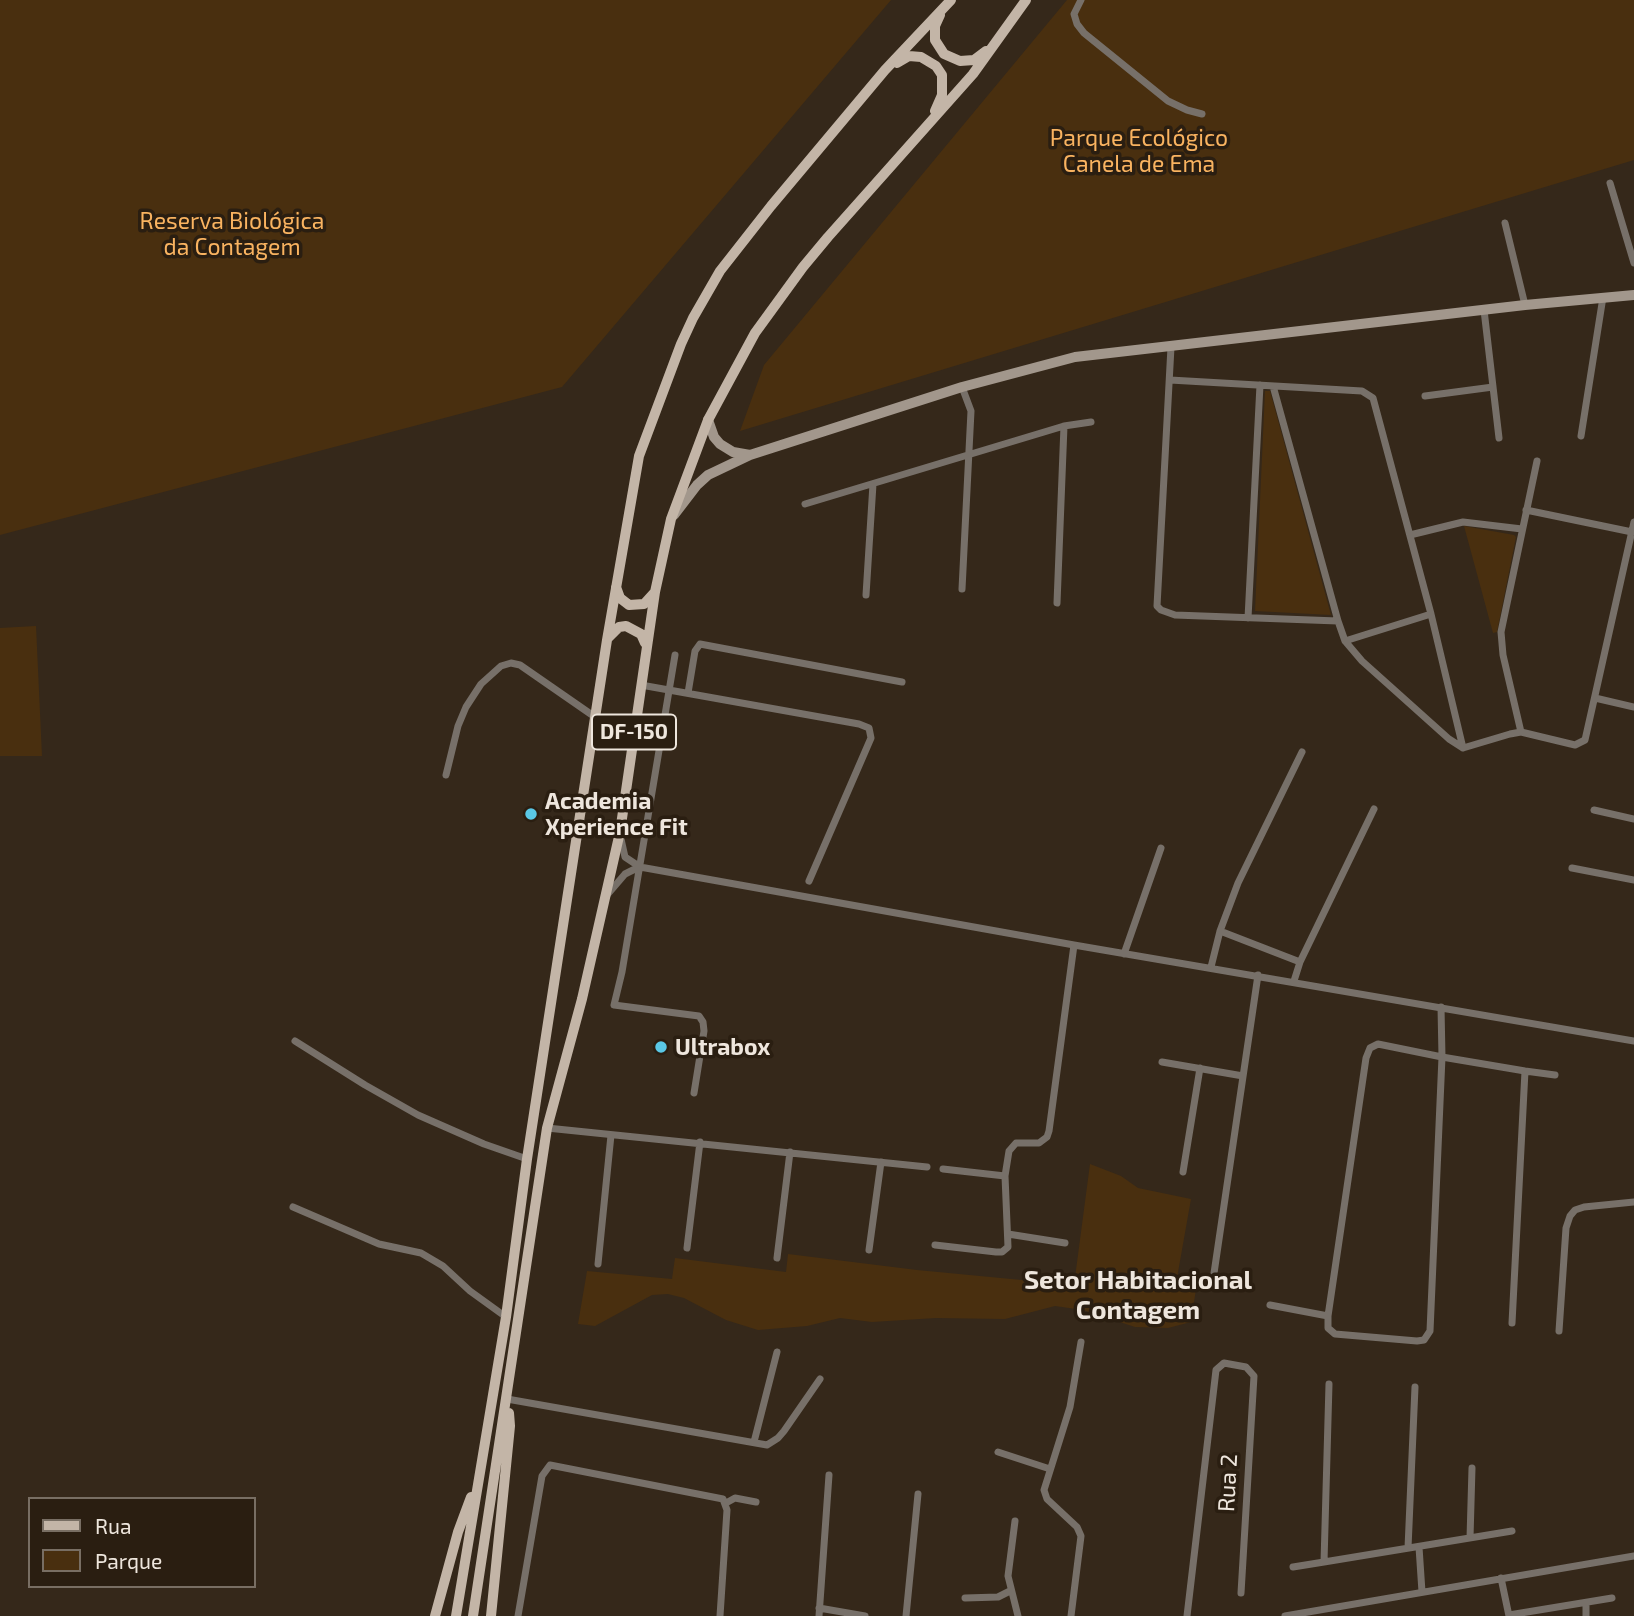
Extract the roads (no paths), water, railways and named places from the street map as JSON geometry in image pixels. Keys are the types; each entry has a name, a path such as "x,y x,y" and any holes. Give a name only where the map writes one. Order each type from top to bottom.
{"main road":[{"name":"DF-150","path":"473,1616 547,1128 582,999 620,832 646,646 671,519 708,420 755,333 803,267 973,74 1026,0"},
{"name":"DF-150","path":"456,1616 506,1317 527,1159 607,640 639,456 669,372 693,318 720,271 885,70 948,3"},
{"path":"948,3 935,26 935,40 944,54 960,61 974,60 996,42"},
{"path":"885,70 909,56 921,57 936,66 942,75 942,95 932,120"},
{"path":"616,587 624,602 634,606 644,604 655,592"},
{"path":"607,640 615,630 626,626 641,634 646,646"},
{"path":"491,1616 510,1426 507,1403"},
{"path":"435,1616 458,1532 482,1468"}],"street":[{"path":"1081,0 1074,14 1084,33 1168,101 1202,114"},
{"path":"1610,183 1634,263"},
{"path":"1504,223 1525,305"},
{"path":"671,519 708,475 750,456 962,387 1075,357 1634,295"},
{"path":"1581,436 1604,297"},
{"path":"1484,310 1499,438"},
{"path":"1171,347 1157,606 1175,615 1338,621"},
{"path":"1170,380 1362,391 1373,398 1431,614 1463,748"},
{"path":"1248,618 1260,385"},
{"path":"1273,386 1345,641 1362,661 1449,739 1463,748 1521,733 1579,745 1585,740 1634,522"},
{"path":"962,387 971,411 962,589"},
{"path":"1425,396 1493,387"},
{"path":"708,420 714,437 720,444 733,452 750,456"},
{"path":"805,504 1064,426 1091,422"},
{"path":"1057,603 1064,426"},
{"path":"1521,733 1500,632 1537,461"},
{"path":"866,595 873,484"},
{"path":"1526,510 1632,532"},
{"path":"1409,535 1463,522 1522,529"},
{"path":"1345,641 1431,614"},
{"path":"688,693 695,651 701,644 902,682"},
{"path":"675,655 614,1005 699,1016 704,1031 694,1093"},
{"path":"446,775 458,726 466,707 481,684 501,666 511,663 520,665 595,717"},
{"path":"641,685 869,728 871,738 809,881"},
{"path":"1595,698 1634,706"},
{"path":"1210,968 1220,931 1258,838 1302,752"},
{"path":"1294,981 1300,962 1374,809"},
{"path":"1594,810 1634,818"},
{"path":"620,832 625,857 640,867 1124,954 1634,1041"},
{"path":"1124,954 1161,848"},
{"path":"607,895 625,874 640,867"},
{"path":"1572,868 1634,880"},
{"path":"1220,931 1300,962"},
{"path":"935,1245 1003,1252 1008,1247 1005,1176 1009,1151 1012,1146 1021,1142 1039,1143 1049,1131 1074,945"},
{"path":"1213,1280 1258,975"},
{"path":"1441,1007 1442,1057 1430,1331 1428,1337 1417,1341 1335,1334 1328,1328 1328,1316 1368,1053 1373,1045 1377,1045 1442,1057 1525,1071 1555,1075"},
{"path":"295,1041 418,1115 484,1144 527,1159"},
{"path":"1162,1062 1243,1076"},
{"path":"1183,1172 1200,1068"},
{"path":"1512,1323 1525,1071"},
{"path":"547,1128 927,1167"},
{"path":"598,1264 611,1135"},
{"path":"687,1248 700,1142"},
{"path":"777,1258 790,1152"},
{"path":"869,1250 881,1162"},
{"path":"943,1169 1005,1176"},
{"path":"1559,1331 1566,1228 1570,1216 1575,1210 1584,1207 1634,1202"},
{"path":"293,1207 369,1240 392,1248 421,1253 443,1266 470,1291 506,1317"},
{"path":"1007,1234 1065,1243"},
{"path":"1270,1305 1328,1316"},
{"path":"1071,1616 1081,1536 1077,1527 1044,1495 1070,1406 1081,1342"},
{"path":"754,1442 777,1352"},
{"name":"Rua 2","path":"1187,1616 1216,1370 1220,1365 1229,1363 1246,1367 1254,1376 1241,1593"},
{"path":"507,1403 767,1444 778,1438 820,1379"},
{"path":"1324,1562 1329,1384"},
{"path":"1408,1548 1415,1387"},
{"path":"998,1452 1050,1469"},
{"path":"518,1616 542,1476 550,1465 718,1497 726,1503 720,1616"},
{"path":"1470,1538 1472,1468"},
{"path":"829,1475 819,1612 865,1616"},
{"path":"906,1616 918,1494"},
{"path":"726,1503 735,1498 756,1502"},
{"path":"1015,1521 1008,1576 1018,1616"},
{"path":"1293,1567 1512,1531"},
{"path":"1419,1547 1422,1592"},
{"path":"1285,1616 1634,1556"},
{"path":"1500,1578 1509,1615 1612,1598"},
{"path":"965,1598 998,1597 1010,1591"},
{"path":"1586,1604 1586,1616"}],"place":[{"name":"Academia Xperience Fit","path":"531,814"},
{"name":"Ultrabox","path":"661,1047"}],"district":[{"name":"Setor Habitacional Contagem","path":"1138,1295"}],"park label":[{"name":"Parque Ecológico Canela de Ema","path":"1139,151"},
{"name":"Reserva Biológica da Contagem","path":"232,234"}]}
